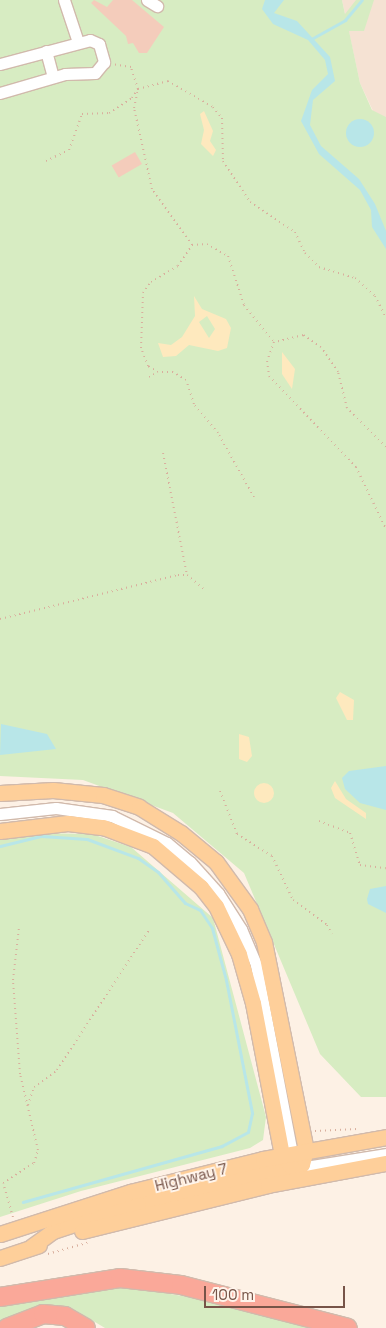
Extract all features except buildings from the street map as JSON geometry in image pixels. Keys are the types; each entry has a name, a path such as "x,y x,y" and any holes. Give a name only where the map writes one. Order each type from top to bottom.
{"highway":[{"path":"0,1297 120,1278 181,1285 348,1328"},
{"path":"7,1328 42,1314 65,1316 86,1328"}],"main road":[{"path":"0,793 53,790 103,795 139,807 182,833 216,862 250,909 264,942 295,1088 295,1161"},
{"path":"0,831 68,823 103,827 153,846 200,887 229,929 247,978 295,1161"},
{"name":"Highway 7","path":"0,1234 130,1192 295,1161 386,1136"},
{"path":"0,1258 31,1247 53,1231 110,1212 295,1161"},
{"name":"Highway 7","path":"295,1161 386,1163"}],"lane":[{"path":"64,0 78,42"},
{"path":"0,64 90,40 98,44 104,62 95,72 53,77 0,92"},
{"path":"46,51 53,77"},
{"path":"0,814 56,808 112,816 167,842 190,862 241,929 258,973 274,1045 295,1161 386,1154"},
{"path":"274,1045 295,1088"}],"path":[{"path":"104,62 131,67 138,89 134,108 152,189 192,245"},
{"path":"46,161 69,150 82,114 123,107 138,89 168,80 213,107 222,118 223,161 250,202 295,232 305,253 319,267 355,278 375,296 386,318"},
{"path":"192,245 208,244 228,256 244,305 274,342"},
{"path":"158,372 148,366 141,348 143,293 178,266 192,245"},
{"path":"274,342 303,335 321,347 338,372 347,408 386,447"},
{"path":"274,342 267,361 269,376 356,467 386,529"},
{"path":"149,377 158,372 172,372 186,380 194,404 218,432 254,497"},
{"path":"163,453 188,575 205,590"},
{"path":"0,619 188,575"},
{"path":"220,791 236,834 272,856 293,900 327,925 332,934"},
{"path":"319,821 350,833 360,865 386,868"},
{"path":"13,1217 3,1183 34,1163 38,1150 20,1074 13,980 19,927"},
{"path":"28,1104 34,1087 56,1070 149,930"},
{"path":"313,1130 367,1128"}],"shaded area":[{"path":"342,0 386,0 386,139 360,83"}],"green space":[{"path":"0,0 342,0 345,14 356,0 374,0 364,31 349,31 360,83 372,110 386,117 386,1097 361,1097 320,1054 244,873 173,813 83,780 0,776"},
{"path":"30,833 92,834 131,847 213,918 266,1117 263,1140 250,1148 81,1191 0,1217 0,840"},
{"path":"123,1286 206,1300 308,1328 105,1328 75,1310 56,1308 21,1312 0,1324 0,1304"}],"sand":[{"path":"204,111 213,131 210,141 216,150 213,156 201,144 204,130 200,114"},
{"path":"194,296 202,309 226,319 231,328 227,348 218,351 189,345 176,356 163,357 158,343 171,345 182,337 195,316","holes":["207,316 215,329 209,338 199,322"]},
{"path":"282,352 295,369 292,389 282,374"},
{"path":"340,692 354,700 353,720 347,720 336,698"},
{"path":"239,734 249,737 252,756 247,762 239,759"},
{"path":"335,781 346,799 366,813 366,819 335,798 331,788"},
{"path":"264,783 271,786 274,793 271,800 264,803 257,800 254,793 257,786"}],"water":[{"path":"265,0 284,0 274,13 297,21 330,57 335,81 313,100 310,125 321,146 359,179 375,204 386,231 386,249 372,227 371,210 360,190 319,154 301,121 312,90 328,74 325,60 308,40 273,24 262,9"},
{"path":"360,119 370,123 374,133 370,143 360,147 350,143 346,133 350,123"},
{"path":"1,724 47,734 56,749 0,755"},
{"path":"386,766 386,810 360,803 345,789 342,778 349,771"},
{"path":"386,886 386,913 368,904 367,899 370,889"}],"waterway":[{"path":"313,38 345,20 362,0"},
{"path":"0,846 41,836 87,839 138,858 158,872 185,903 200,910 212,928 226,980 252,1113 248,1132 222,1146 23,1202"}]}
